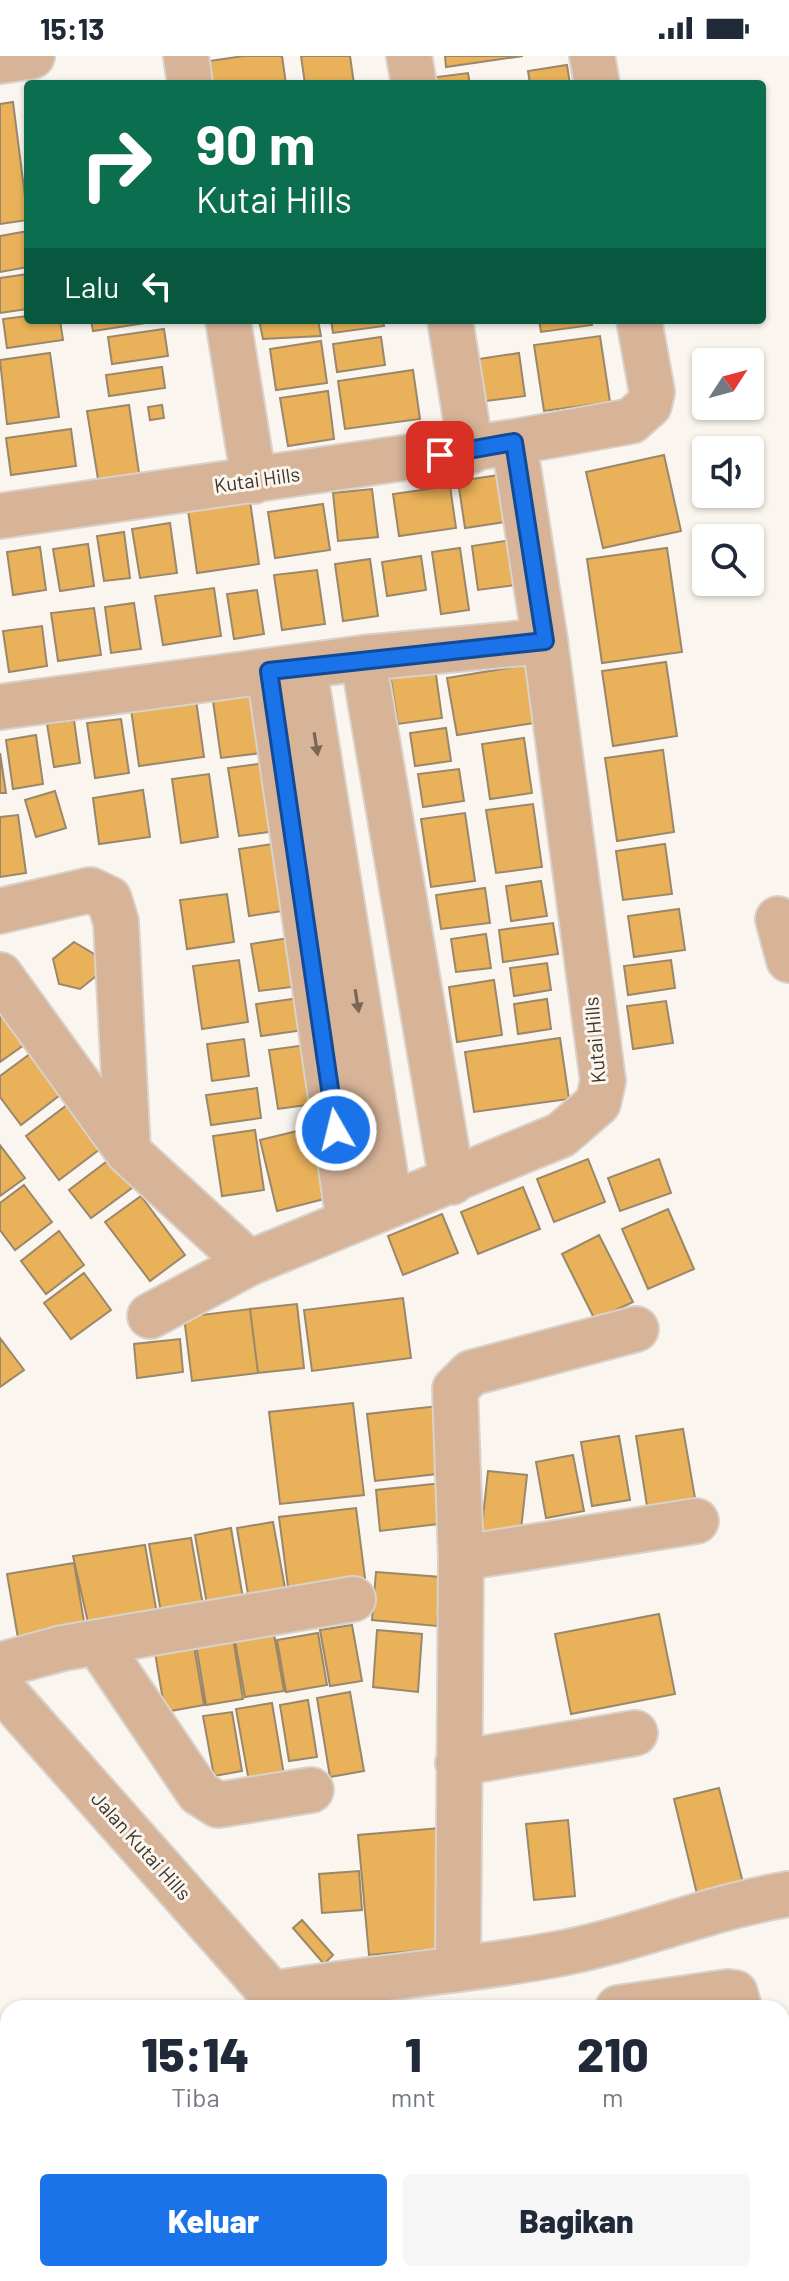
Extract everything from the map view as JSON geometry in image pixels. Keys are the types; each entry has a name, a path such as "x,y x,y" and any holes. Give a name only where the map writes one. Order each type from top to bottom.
{"street":[{"path":"0,61 32,56"},
{"path":"186,56 189,80"},
{"path":"409,56 413,80"},
{"path":"592,56 596,80"},
{"path":"229,324 254,481"},
{"path":"451,324 471,451"},
{"name":"Kutai Hills","path":"0,516 471,451 631,421 649,405 652,392 640,324"},
{"name":"Kutai Hills","path":"150,1316 249,1263 561,1135 598,1103 603,1081 545,641 514,442"},
{"path":"0,707 363,658 545,641"},
{"path":"363,658 452,1182"},
{"path":"286,669 390,1205"},
{"path":"286,669 349,1222"},
{"path":"0,911 90,890 109,899 115,909 128,1152"},
{"path":"0,975 128,1152 249,1263"},
{"path":"458,1967 461,1558 453,1402 461,1380 471,1373 636,1329"},
{"path":"461,1558 696,1521"},
{"path":"0,1665 97,1642 353,1599"},
{"path":"97,1642 199,1793 210,1802 218,1805 311,1790"},
{"name":"Jalan Kutai Hills","path":"0,1687 273,2000"},
{"path":"458,1763 635,1733"},
{"path":"279,2000 458,1967 553,1955 753,1900 789,1894"},
{"path":"673,2000 728,1992 735,1993 737,2000"}],"building":[{"path":"244,56 282,56 285,80 212,80 209,61"},
{"path":"301,56 350,56 353,80 304,80"},
{"path":"445,56 523,56 446,67"},
{"path":"567,65 569,80 529,80 528,71"},
{"path":"468,73 469,80 429,80"},
{"path":"13,102 24,189 24,221 0,224 0,104"},
{"path":"24,232 24,268 0,272 0,236"},
{"path":"24,275 24,310 0,313 0,278"},
{"path":"24,316 24,324 61,324 63,340 7,348 3,319"},
{"path":"92,324 139,324 93,331"},
{"path":"260,324 319,324 321,336 263,339"},
{"path":"332,324 384,326 333,333"},
{"path":"540,324 592,325 541,332"},
{"path":"164,329 168,356 112,364 108,337"},
{"path":"600,336 610,402 544,411 534,345"},
{"path":"381,337 385,365 337,372 333,344"},
{"path":"321,341 327,383 276,390 270,349"},
{"path":"50,353 59,417 7,424 0,360"},
{"path":"519,353 525,396 478,402 472,360"},
{"path":"162,367 165,388 109,396 106,375"},
{"path":"413,370 420,419 345,429 338,381"},
{"path":"328,391 334,439 288,446 280,398"},
{"path":"129,405 139,473 98,479 87,411"},
{"path":"162,405 164,418 150,420 148,407"},
{"path":"71,429 76,466 11,475 6,438"},
{"path":"664,455 681,531 603,548 586,472"},
{"path":"506,474 512,521 465,528 458,481"},
{"path":"450,486 456,528 399,536 393,494"},
{"path":"372,489 378,537 338,541 333,493"},
{"path":"250,501 259,564 197,573 188,510"},
{"path":"323,504 330,550 275,558 268,512"},
{"path":"170,523 177,573 140,578 132,529"},
{"path":"124,532 130,578 104,581 97,536"},
{"path":"524,538 531,583 478,590 472,546"},
{"path":"88,544 94,586 60,591 53,549"},
{"path":"40,547 46,590 13,595 7,552"},
{"path":"460,548 469,610 441,614 432,552"},
{"path":"667,548 682,652 602,663 587,559"},
{"path":"421,556 426,590 387,596 382,562"},
{"path":"370,559 378,616 343,621 335,564"},
{"path":"317,570 325,624 282,630 274,575"},
{"path":"214,588 221,636 163,645 155,596"},
{"path":"257,590 264,634 234,639 227,594"},
{"path":"134,603 141,649 111,653 105,607"},
{"path":"94,608 101,655 58,661 51,613"},
{"path":"42,626 47,666 9,672 3,631"},
{"path":"666,662 677,736 613,746 602,671"},
{"path":"532,664 541,722 457,735 447,678"},
{"path":"435,668 442,718 398,724 390,674"},
{"path":"269,693 277,751 221,758 213,701"},
{"path":"196,700 204,757 139,766 131,709"},
{"path":"121,719 129,773 95,778 87,723"},
{"path":"74,720 80,763 54,767 47,724"},
{"path":"446,728 451,761 415,766 410,733"},
{"path":"36,735 43,784 13,789 6,740"},
{"path":"524,738 532,793 490,799 482,744"},
{"path":"663,750 674,832 617,841 605,758"},
{"path":"0,753 6,793 0,793"},
{"path":"274,762 284,830 239,836 228,768"},
{"path":"459,769 464,801 423,807 418,774"},
{"path":"209,774 218,837 181,843 172,779"},
{"path":"143,790 150,837 99,844 93,798"},
{"path":"55,791 66,828 36,837 25,800"},
{"path":"533,804 542,867 496,873 486,810"},
{"path":"465,813 475,881 431,887 421,819"},
{"path":"18,815 26,873 0,877 0,817"},
{"path":"287,842 296,909 249,916 239,849"},
{"path":"665,844 672,894 623,900 616,851"},
{"path":"541,881 547,916 511,921 506,886"},
{"path":"485,888 490,923 441,929 436,895"},
{"path":"227,894 234,942 187,949 180,900"},
{"path":"679,909 685,950 634,957 628,916"},
{"path":"553,923 558,954 503,962 499,930"},
{"path":"486,934 491,968 456,972 451,939"},
{"path":"302,936 309,985 259,991 251,944"},
{"path":"74,942 94,954 100,973 80,989 59,984 53,959"},
{"path":"239,960 248,1022 202,1029 193,966"},
{"path":"671,960 675,988 628,995 624,966"},
{"path":"547,963 551,990 514,996 510,968"},
{"path":"494,980 502,1035 457,1042 449,987"},
{"path":"307,997 311,1029 261,1036 256,1004"},
{"path":"547,999 551,1029 518,1034 514,1004"},
{"path":"666,1001 673,1043 633,1049 627,1006"},
{"path":"0,1013 24,1045 0,1062"},
{"path":"560,1038 569,1099 474,1112 465,1052"},
{"path":"244,1039 249,1076 212,1081 207,1044"},
{"path":"313,1044 322,1103 278,1109 269,1050"},
{"path":"30,1054 60,1095 21,1125 0,1097 0,1076"},
{"path":"257,1088 261,1118 211,1125 206,1095"},
{"path":"71,1102 104,1146 59,1180 26,1136"},
{"path":"322,1125 340,1195 277,1211 260,1140"},
{"path":"255,1130 264,1190 222,1196 213,1136"},
{"path":"0,1145 25,1178 0,1196"},
{"path":"114,1156 136,1185 91,1218 69,1190"},
{"path":"588,1159 605,1202 554,1222 537,1179"},
{"path":"659,1159 671,1193 620,1211 608,1178"},
{"path":"24,1185 52,1222 15,1250 0,1230 0,1203"},
{"path":"523,1187 540,1229 478,1254 461,1212"},
{"path":"141,1196 185,1255 150,1281 105,1222"},
{"path":"668,1209 694,1269 648,1289 622,1229"},
{"path":"442,1214 458,1253 403,1275 388,1236"},
{"path":"59,1231 84,1265 46,1294 21,1261"},
{"path":"599,1235 633,1302 595,1320 562,1254"},
{"path":"84,1273 111,1310 71,1339 44,1303"},
{"path":"403,1298 411,1358 312,1371 304,1310"},
{"path":"297,1304 304,1368 258,1373 250,1309"},
{"path":"250,1309 258,1373 192,1381 184,1317"},
{"path":"0,1338 24,1370 0,1387"},
{"path":"180,1339 183,1372 137,1378 134,1344"},
{"path":"353,1403 364,1495 280,1504 269,1412"},
{"path":"438,1406 446,1473 375,1481 367,1414"},
{"path":"683,1429 695,1498 647,1506 636,1436"},
{"path":"619,1436 630,1500 592,1506 581,1442"},
{"path":"573,1455 584,1511 546,1518 536,1462"},
{"path":"488,1471 527,1475 520,1539 481,1535"},
{"path":"442,1483 447,1523 380,1531 376,1490"},
{"path":"356,1508 365,1578 288,1587 279,1517"},
{"path":"273,1522 285,1588 248,1594 237,1528"},
{"path":"231,1528 244,1604 208,1610 195,1535"},
{"path":"191,1538 204,1611 162,1618 149,1544"},
{"path":"145,1545 158,1620 90,1631 73,1556"},
{"path":"74,1563 86,1633 19,1644 7,1574"},
{"path":"376,1572 441,1577 437,1626 372,1620"},
{"path":"659,1614 675,1694 571,1714 555,1634"},
{"path":"272,1623 284,1691 245,1697 233,1630"},
{"path":"352,1625 362,1681 330,1686 320,1630"},
{"path":"377,1630 422,1634 418,1692 373,1687"},
{"path":"232,1632 243,1699 206,1705 195,1638"},
{"path":"318,1633 327,1685 286,1692 277,1640"},
{"path":"193,1640 204,1705 165,1712 154,1647"},
{"path":"350,1692 364,1771 330,1777 317,1698"},
{"path":"308,1700 317,1757 289,1761 280,1705"},
{"path":"272,1703 285,1781 250,1787 236,1709"},
{"path":"232,1712 242,1771 214,1776 203,1716"},
{"path":"719,1788 744,1887 698,1898 674,1799"},
{"path":"568,1820 575,1896 534,1900 526,1824"},
{"path":"440,1828 450,1948 369,1955 358,1835"},
{"path":"359,1871 362,1910 322,1913 319,1874"},
{"path":"302,1920 333,1955 324,1964 293,1928"}],"route":[{"path":"336,1130 269,671 363,658 545,641 514,442 440,455"}]}
